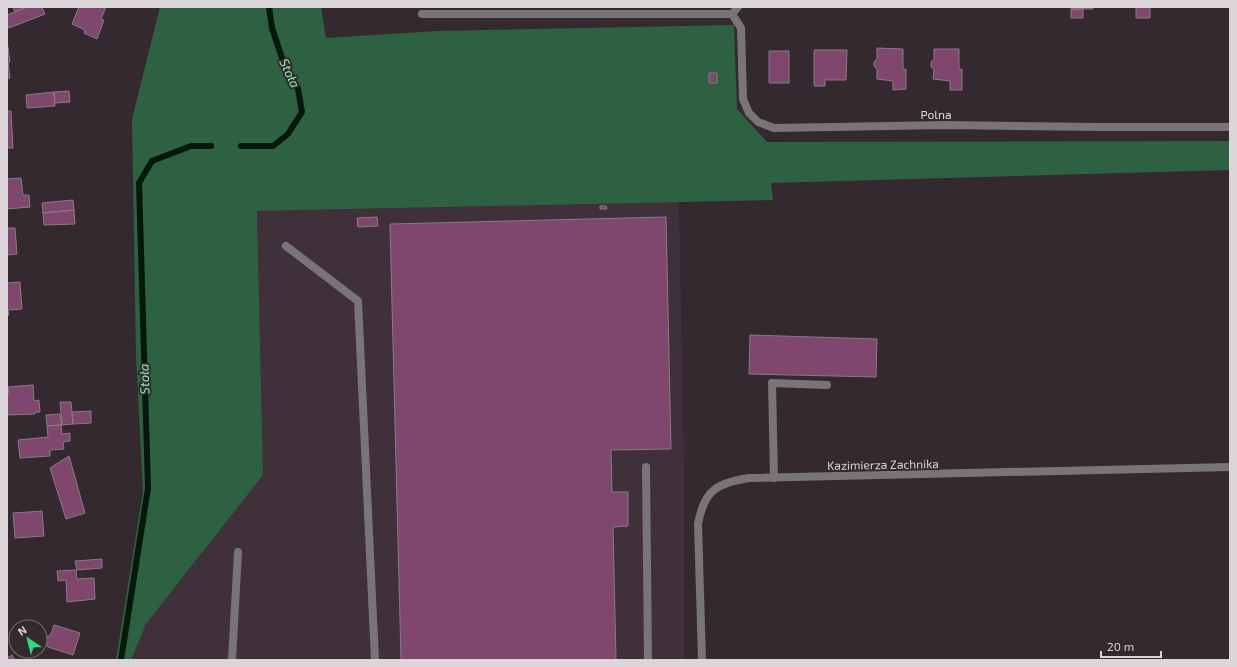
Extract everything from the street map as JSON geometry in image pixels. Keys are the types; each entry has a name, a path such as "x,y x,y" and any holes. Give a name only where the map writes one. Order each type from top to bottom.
{"street":[{"path":"422,14 732,14 738,7"},
{"name":"Polna","path":"732,14 741,28 743,99 749,113 758,122 774,128 946,125 1230,127"},
{"path":"286,246 358,301 375,660"},
{"path":"774,478 772,383 827,385"},
{"path":"646,467 648,660"},
{"name":"Kazimierza Zachnika","path":"702,660 698,524 705,501 718,487 730,481 749,478 1230,467"},
{"path":"232,660 238,552"}],"shaded area":[{"path":"679,201 684,464 684,660 131,660 146,624 263,475 257,211"}],"green space":[{"path":"160,7 321,7 326,38 438,31 734,25 737,109 767,142 1230,141 1230,170 771,183 773,200 257,211 263,475 146,624 131,660 116,660 143,491 136,356 132,119"}],"building":[{"path":"13,7 27,7 15,12"},
{"path":"27,7 42,7 45,14 9,28 7,24 7,15"},
{"path":"79,7 106,7 101,19 104,20 97,39 84,33 85,30 72,24"},
{"path":"1071,7 1083,7 1083,9 1071,9"},
{"path":"1083,7 1093,7 1093,9 1083,9"},
{"path":"1136,7 1150,7 1150,18 1136,18"},
{"path":"1071,9 1083,9 1083,18 1071,18"},
{"path":"7,40 10,62 8,62 10,78 7,79"},
{"path":"877,48 903,49 903,69 906,69 906,89 893,90 893,81 877,79 877,69 874,66 874,62 877,59"},
{"path":"934,49 959,49 959,69 962,69 962,90 950,90 950,81 933,79 934,69 931,67 931,62 934,59"},
{"path":"814,50 847,50 846,80 825,80 825,86 814,86"},
{"path":"769,51 789,51 789,83 769,83"},
{"path":"709,73 717,73 717,83 709,83"},
{"path":"69,91 70,102 55,103 54,92"},
{"path":"54,92 55,106 27,108 26,95"},
{"path":"7,111 11,111 13,148 7,148"},
{"path":"21,178 23,195 29,195 30,207 7,209 7,179"},
{"path":"73,200 74,210 43,213 42,203"},
{"path":"600,206 606,206 607,209 600,209"},
{"path":"74,210 75,224 44,225 43,213"},
{"path":"377,217 378,226 358,227 357,218"},
{"path":"666,217 671,449 611,450 612,492 628,492 628,526 613,527 616,660 401,660 390,224"},
{"path":"7,228 15,228 17,254 7,255"},
{"path":"20,282 22,309 8,310 9,315 7,315 7,283"},
{"path":"750,335 877,339 876,377 749,374"},
{"path":"33,385 34,401 39,400 40,412 35,412 35,414 7,415 7,395 9,394 8,387"},
{"path":"60,402 71,402 73,424 62,425"},
{"path":"91,411 91,423 73,424 72,412"},
{"path":"60,414 62,425 47,426 46,415"},
{"path":"61,425 62,434 70,433 70,441 63,442 64,449 50,450 50,456 20,458 18,440 48,437 47,426"},
{"path":"69,456 85,513 66,519 50,468"},
{"path":"42,511 44,536 15,538 13,513"},
{"path":"102,559 102,568 77,570 75,561"},
{"path":"76,570 77,579 94,578 95,599 67,602 66,580 58,581 57,571"},
{"path":"54,625 80,633 73,655 48,647 48,636 51,634"}],"waterway":[{"name":"Stoła","path":"241,146 273,146 288,134 302,112 298,89 283,61 272,28 269,7"},
{"name":"Stoła","path":"121,660 148,488 139,183 152,161 191,146 211,146"}]}
